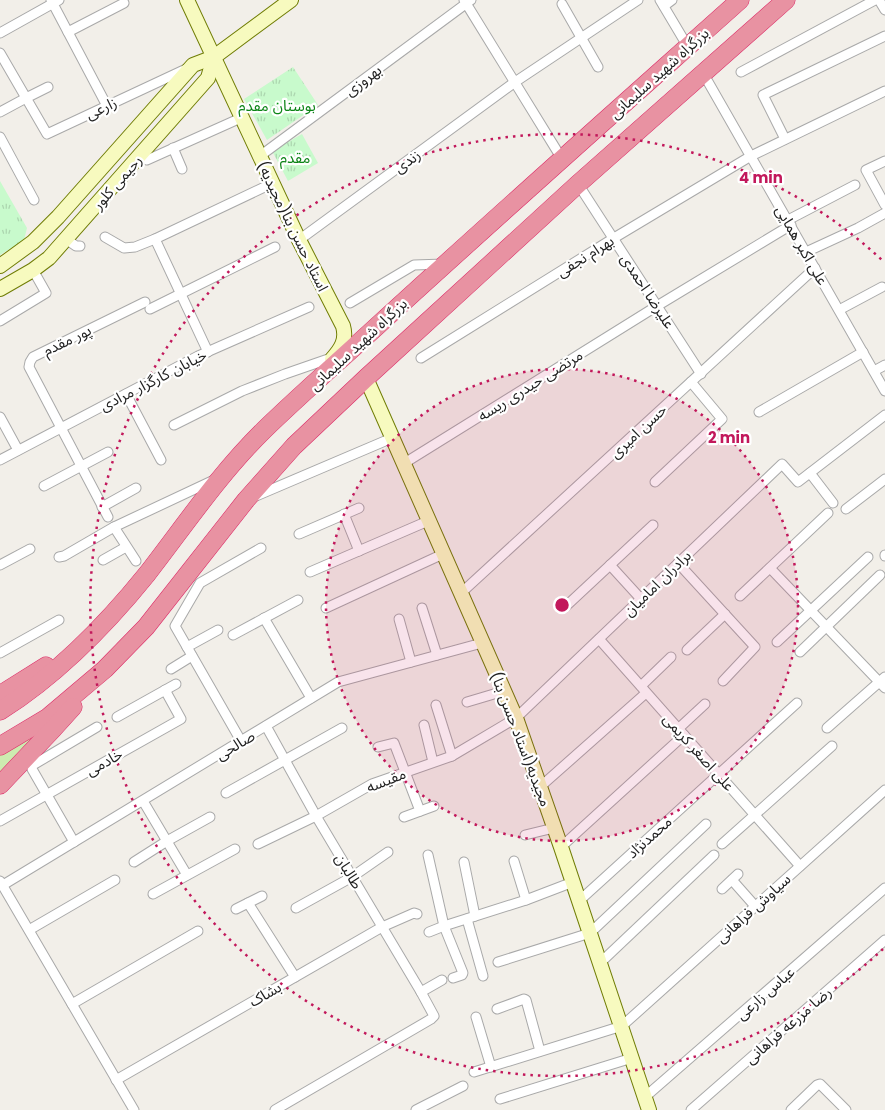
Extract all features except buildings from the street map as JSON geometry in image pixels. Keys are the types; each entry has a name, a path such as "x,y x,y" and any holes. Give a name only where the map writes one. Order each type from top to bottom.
{"highway":[{"name":"بزرگراه شهید سلیمانی","path":"0,711 36,687 87,641 146,575 221,477 263,431 445,264 740,0"},
{"path":"0,785 54,728 105,669 146,627 246,500 294,446 578,184 786,0"},
{"path":"0,695 87,641"},
{"path":"0,746 47,718 105,669"}],"main road":[{"name":"استاد حسن بنا(مجیدیه)","path":"188,0 299,240 345,332 344,341 339,352 308,382 263,431"},
{"path":"0,266 33,242 49,226 193,65 214,57 291,0"},
{"name":"رحیمی کلور","path":"0,289 33,270 49,258 208,78 214,57"},
{"path":"49,226 66,239"},
{"name":"مجیدیه(استاد حسن بنا)","path":"366,378 516,718 647,1103"}],"street":[{"name":"زندی","path":"299,240 515,82 638,0"},
{"path":"672,0 662,3 688,47"},
{"path":"741,72 875,0"},
{"path":"879,0 885,10"},
{"path":"0,32 54,1 107,106"},
{"path":"467,1 562,159"},
{"name":"بهروزی","path":"260,156 467,1"},
{"path":"68,32 124,3"},
{"path":"562,4 598,66"},
{"path":"785,140 763,95 885,36"},
{"name":"زارعی","path":"0,53 47,134 193,65"},
{"name":"علی اکبر همایی","path":"702,73 885,391"},
{"path":"0,112 48,87"},
{"name":"بهرام نجفی","path":"421,358 750,156 885,91"},
{"path":"147,160 242,117"},
{"path":"0,137 34,200"},
{"path":"173,148 182,169"},
{"path":"885,160 866,170 885,205"},
{"path":"105,237 124,248 135,247 273,184"},
{"name":"علیرضا احمدی","path":"578,184 701,374"},
{"name":"مرتضی حیدری ریسه","path":"403,464 789,223 855,185"},
{"path":"806,252 885,213"},
{"path":"66,239 76,246 80,246"},
{"path":"155,239 208,352"},
{"name":"پور مقدم","path":"108,517 30,367 33,357 148,306 181,294 275,247"},
{"path":"350,303 414,265 445,264"},
{"name":"حسن امیری","path":"460,594 815,268"},
{"path":"0,321 46,293 33,270"},
{"path":"839,310 882,287"},
{"name":"خیابان کارگزار مرادی","path":"0,460 208,352 309,307"},
{"path":"759,412 863,352"},
{"path":"174,425 242,391 334,357"},
{"path":"874,371 885,365"},
{"path":"655,482 722,419 691,382"},
{"path":"126,394 161,460"},
{"path":"833,503 810,473 885,415"},
{"path":"0,417 18,450"},
{"path":"246,500 392,438"},
{"path":"44,486 108,452"},
{"name":"برادران امامیان","path":"516,718 782,464 798,482 810,473"},
{"path":"59,557 64,556 114,527 221,477"},
{"path":"846,509 885,479"},
{"path":"102,507 136,488"},
{"path":"299,534 359,508"},
{"path":"344,514 359,551"},
{"path":"740,596 828,514"},
{"path":"310,572 428,521"},
{"path":"564,608 653,525"},
{"path":"114,527 136,561"},
{"path":"103,560 126,547"},
{"path":"241,741 175,626 200,583 261,548"},
{"path":"0,564 30,549"},
{"path":"326,608 443,554"},
{"path":"777,642 868,557"},
{"path":"678,563 755,647 722,681"},
{"path":"610,565 641,599"},
{"path":"770,568 883,682 827,728"},
{"path":"800,652 880,575"},
{"path":"233,635 298,600"},
{"path":"422,608 437,655"},
{"path":"688,650 726,614"},
{"path":"264,618 311,698"},
{"path":"399,619 411,662"},
{"path":"0,652 59,620"},
{"path":"186,647 218,630"},
{"name":"علی اصغر کریمی","path":"599,639 800,866"},
{"name":"صالحی","path":"2,883 143,801 338,682 482,643"},
{"path":"171,669 192,656"},
{"path":"540,787 644,689 671,657"},
{"path":"117,717 176,684"},
{"name":"خادمی","path":"0,821 180,719 165,690"},
{"path":"467,702 504,691"},
{"path":"436,704 452,756"},
{"path":"561,847 681,732 705,704"},
{"name":"محمدنژاد","path":"579,901 797,704"},
{"name":"مقیسه","path":"258,844 316,816 372,784 452,756 516,718"},
{"path":"424,725 433,762"},
{"name":"طالبان","path":"266,726 316,816 434,1016 275,1110"},
{"path":"74,842 32,769 34,764 97,727"},
{"path":"226,793 342,728"},
{"path":"378,748 394,743 420,811"},
{"path":"722,844 832,746"},
{"name":"سیاوش فراهانی","path":"622,1026 885,790"},
{"path":"143,801 187,875"},
{"path":"404,817 434,806"},
{"path":"134,862 210,817"},
{"path":"498,962 590,933 706,824"},
{"path":"525,835 554,828"},
{"path":"153,894 235,849"},
{"path":"296,908 352,876 388,852"},
{"path":"428,855 444,926 463,974 453,978"},
{"path":"600,964 714,855"},
{"path":"514,861 526,900"},
{"path":"464,862 471,917 483,976"},
{"path":"722,890 735,877 756,906"},
{"path":"29,930 116,880"},
{"path":"429,932 526,900 573,882"},
{"path":"2,883 134,1110"},
{"name":"عباس زارعی","path":"647,1103 885,888"},
{"path":"236,909 262,896"},
{"path":"248,903 295,977"},
{"name":"بشاک","path":"116,1080 382,927 414,913 417,914"},
{"path":"72,1004 198,931"},
{"name":"رضا مزرعه فراهانی","path":"691,1110 885,940"},
{"path":"420,992 442,980"},
{"path":"497,1008 524,999 527,1001 540,1051"},
{"path":"476,1017 491,1067"},
{"path":"474,1072 622,1026"},
{"path":"500,1100 632,1058"},
{"path":"791,1110 820,1084 846,1110"},
{"path":"417,1110 463,1086"}],"green space":[{"name":"بوستان مقدم","path":"293,67 318,105 267,140 244,99"},
{"name":"مقدم","path":"302,134 318,163 288,181 272,151"},
{"path":"0,181 27,228 24,240 0,255"},
{"path":"49,726 0,780 0,755"}]}
